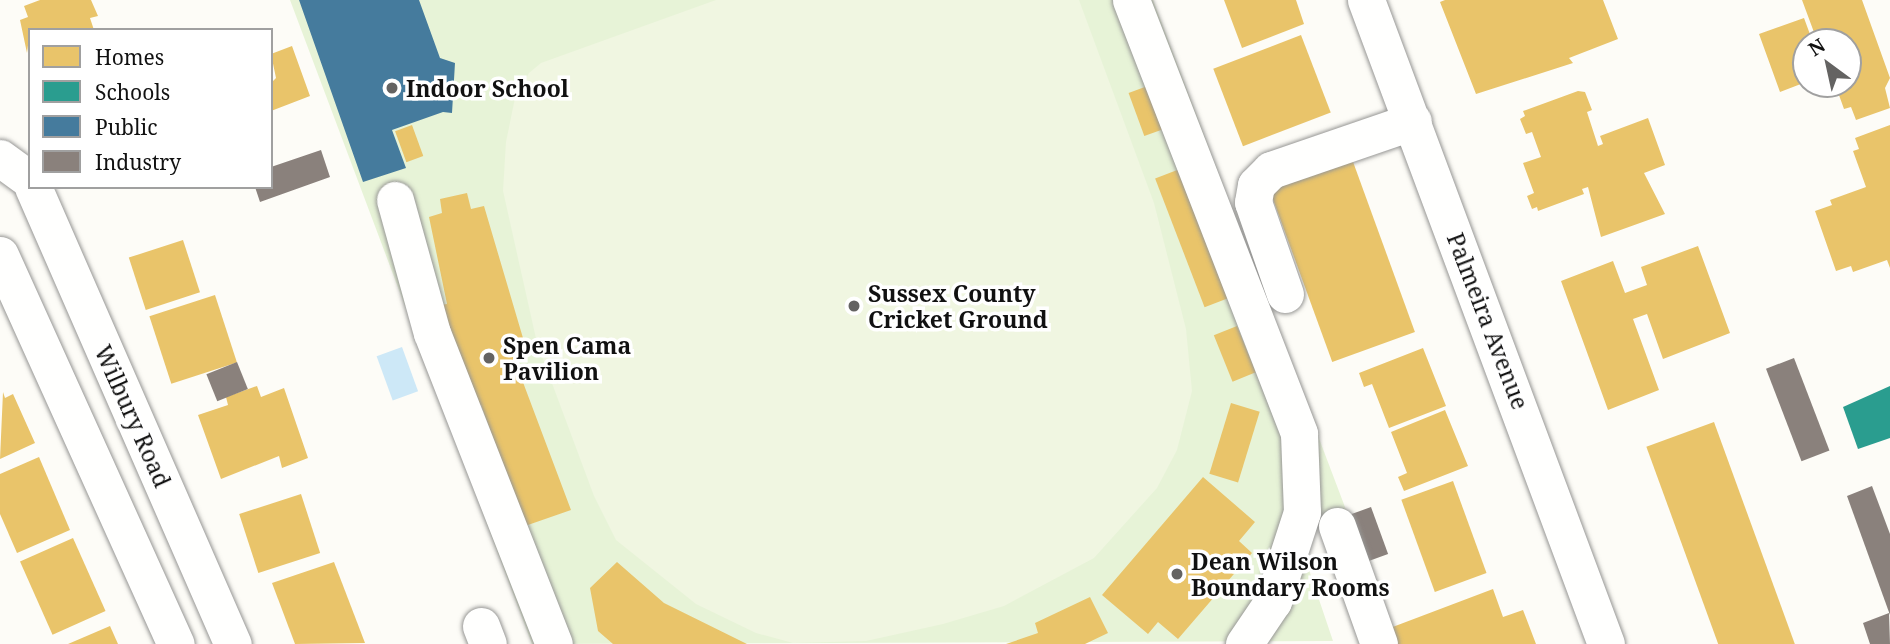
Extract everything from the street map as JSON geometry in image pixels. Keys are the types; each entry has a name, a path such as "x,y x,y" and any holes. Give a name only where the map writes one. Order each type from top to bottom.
{"street":[{"path":"1131,0 1299,434 1301,512 1273,601 1244,644"},
{"name":"Palmeira Avenue","path":"1366,0 1606,644"},
{"path":"1285,293 1252,202 1256,185 1271,170 1413,121"},
{"path":"0,158 28,179"},
{"name":"Wilbury Road","path":"34,189 233,644"},
{"path":"395,200 432,333 554,644"},
{"path":"0,255 176,644"},
{"path":"1337,526 1379,644"}],"green space":[{"name":"Sussex County Cricket Ground","path":"290,0 1153,0 1348,515 1310,530 1304,555 1333,641 532,644"},
{"name":"Sussex County Cricket Ground","path":"716,0 1079,0 1154,203 1186,329 1192,391 1177,450 1157,488 1094,558 1004,606 943,624 866,641 793,643 756,633 696,604 616,540 594,496 537,343 503,191 506,142 515,98 529,73 541,63"}],"water":[{"path":"402,347 418,391 393,400 377,356"}],"building: Homes":[{"path":"40,0 91,0 98,16 90,18 93,28 28,28 27,53 20,20 28,17 24,6"},
{"path":"1224,0 1296,0 1304,24 1242,48"},
{"path":"1603,0 1618,39 1569,58 1573,63 1476,94 1440,2"},
{"path":"1802,0 1862,0 1890,78 1885,88 1890,108 1856,120 1851,107 1844,109 1840,98 1862,98 1862,28 1812,28"},
{"path":"1804,18 1808,28 1792,28 1792,87 1780,92 1759,34"},
{"path":"1301,35 1331,112 1243,146 1213,69"},
{"path":"292,46 310,96 273,110 273,81 276,78 273,53"},
{"path":"1153,84 1169,127 1144,136 1129,93"},
{"path":"1578,91 1585,92 1592,110 1587,112 1598,146 1603,144 1600,136 1648,118 1665,165 1644,173 1665,214 1601,237 1588,187 1582,189 1584,194 1538,211 1537,207 1532,209 1527,196 1534,193 1523,163 1541,157 1532,132 1526,134 1520,119 1525,116 1523,111"},
{"path":"412,125 423,156 406,162 395,131"},
{"path":"1890,125 1890,268 1887,260 1853,272 1851,266 1836,271 1815,211 1832,205 1830,200 1866,187 1853,151 1859,149 1855,138"},
{"path":"1352,159 1415,332 1332,362 1269,189"},
{"path":"1185,167 1234,296 1205,307 1155,178"},
{"name":"Spen Cama Pavilion","path":"467,193 471,209 484,206 528,355 515,361 571,510 525,526 481,405 474,407 433,306 447,304 429,217 442,213 440,199"},
{"path":"183,240 200,292 146,310 129,258"},
{"path":"1698,246 1730,333 1663,359 1647,314 1633,319 1659,390 1608,410 1561,281 1613,261 1625,293 1647,285 1641,267"},
{"path":"215,295 237,363 171,384 149,316"},
{"path":"1237,326 1256,372 1233,382 1214,335"},
{"path":"1423,348 1446,406 1389,428 1372,384 1364,387 1359,373"},
{"path":"257,386 261,397 284,388 308,458 282,468 279,456 221,479 198,415 228,405 226,397"},
{"path":"3,392 5,398 13,394 35,443 0,459"},
{"path":"1231,403 1260,412 1238,483 1209,474"},
{"path":"1445,410 1468,466 1404,491 1398,477 1407,473 1391,432"},
{"path":"1714,422 1795,644 1718,644 1646,447"},
{"path":"39,457 70,530 17,553 0,514 0,474"},
{"name":"Dean Wilson Boundary Rooms","path":"1203,477 1255,522 1239,541 1252,553 1178,639 1158,622 1148,634 1102,595"},
{"path":"1453,481 1487,573 1435,592 1401,500"},
{"path":"301,494 320,553 258,573 239,514"},
{"path":"73,538 106,611 53,635 20,562"},
{"path":"334,562 365,643 295,644 272,583"},
{"path":"617,562 664,603 747,644 613,644 598,631 590,588"},
{"path":"1493,589 1503,617 1523,610 1536,644 1396,644 1390,628"},
{"path":"1090,597 1108,633 1085,644 1006,644 1038,633 1035,623"},
{"path":"110,626 118,644 68,644"}],"building: Schools":[{"path":"1890,386 1890,438 1858,449 1843,407"}],"building: Public":[{"name":"Indoor School","path":"299,0 419,0 440,58 455,63 452,113 443,112 392,130 406,168 363,182"}],"building: Industry":[{"path":"321,150 330,177 260,202 256,189 273,189 273,166"},
{"path":"1794,358 1829,450 1801,461 1766,369"},
{"path":"237,362 248,389 217,401 206,374"},
{"path":"1872,486 1890,534 1890,615 1847,496"},
{"path":"1371,507 1388,554 1367,562 1350,515"},
{"path":"1889,613 1890,644 1870,644 1863,623"}],"place":[{"name":"Indoor School","path":"392,88"},
{"name":"Sussex County Cricket Ground","path":"854,306"},
{"name":"Spen Cama Pavilion","path":"489,358"},
{"name":"Dean Wilson Boundary Rooms","path":"1177,574"}]}
